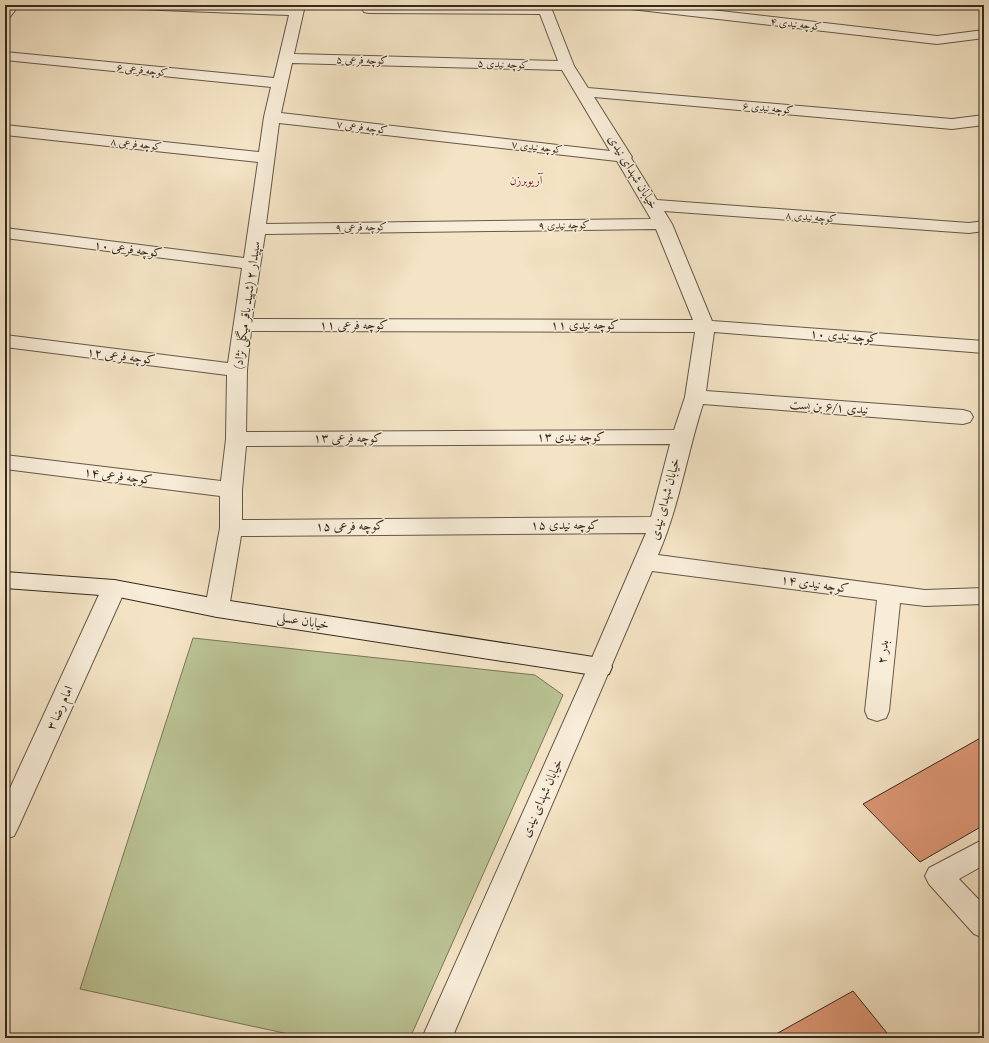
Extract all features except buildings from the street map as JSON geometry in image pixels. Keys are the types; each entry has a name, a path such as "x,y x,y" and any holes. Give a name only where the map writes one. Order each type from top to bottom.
{"street":[{"path":"5,14 12,5"},
{"path":"135,5 297,8"},
{"name":"کوچه نیدی ۴","path":"631,5 936,40 984,34"},
{"path":"369,9 545,7"},
{"name":"خیابان شهدای نیدی","path":"436,1038 646,562 660,525 682,437 695,397 705,326 658,215 624,157 567,66 545,7"},
{"name":"سپیدار ۲ (شهید باقر میگلی نژاد)","path":"217,608 231,528 231,490 236,439 238,370 242,324 257,229 272,117 297,8"},
{"name":"کوچه فرعی ۶","path":"5,56 279,83"},
{"name":"کوچه فرعی ۵","path":"286,58 439,62"},
{"name":"کوچه نیدی ۵","path":"439,62 567,66"},
{"name":"کوچه نیدی ۶","path":"584,92 952,124 984,120"},
{"name":"کوچه فرعی ۷","path":"272,117 451,138"},
{"name":"کوچه فرعی ۸","path":"5,130 267,158"},
{"name":"کوچه نیدی ۷","path":"451,138 624,157"},
{"name":"کوچه نیدی ۹","path":"464,226 658,215"},
{"name":"کوچه نیدی ۸","path":"658,215 977,227"},
{"name":"کوچه فرعی ۹","path":"257,229 464,226"},
{"name":"کوچه فرعی ۱۰","path":"5,233 251,264"},
{"name":"کوچه فرعی ۱۱","path":"242,324 465,324"},
{"name":"کوچه نیدی ۱۱","path":"465,324 705,326"},
{"name":"کوچه نیدی ۱۰","path":"705,326 984,347"},
{"name":"کوچه فرعی ۱۲","path":"5,341 238,370"},
{"name":"نیدی ۶/۱ بن بست","path":"695,397 963,417"},
{"name":"کوچه فرعی ۱۳","path":"236,439 460,437"},
{"name":"کوچه نیدی ۱۳","path":"460,437 682,437"},
{"name":"کوچه فرعی ۱۴","path":"5,462 231,490"},
{"name":"کوچه نیدی ۱۵","path":"470,525 660,525"},
{"name":"کوچه فرعی ۱۵","path":"231,528 470,525"},
{"name":"کوچه نیدی ۱۴","path":"646,562 925,598 984,596"},
{"name":"خیابان عسلی","path":"5,580 114,588 217,608 600,667"},
{"name":"امام رضا ۳","path":"5,828 114,588"},
{"name":"بدر ۲","path":"877,711 889,594"},
{"path":"984,851 940,876 984,925"}],"green space":[{"path":"193,638 535,675 563,695 410,1038 307,1038 80,989"}],"district":[{"name":"آریو‌برزن","path":"526,180"}]}
